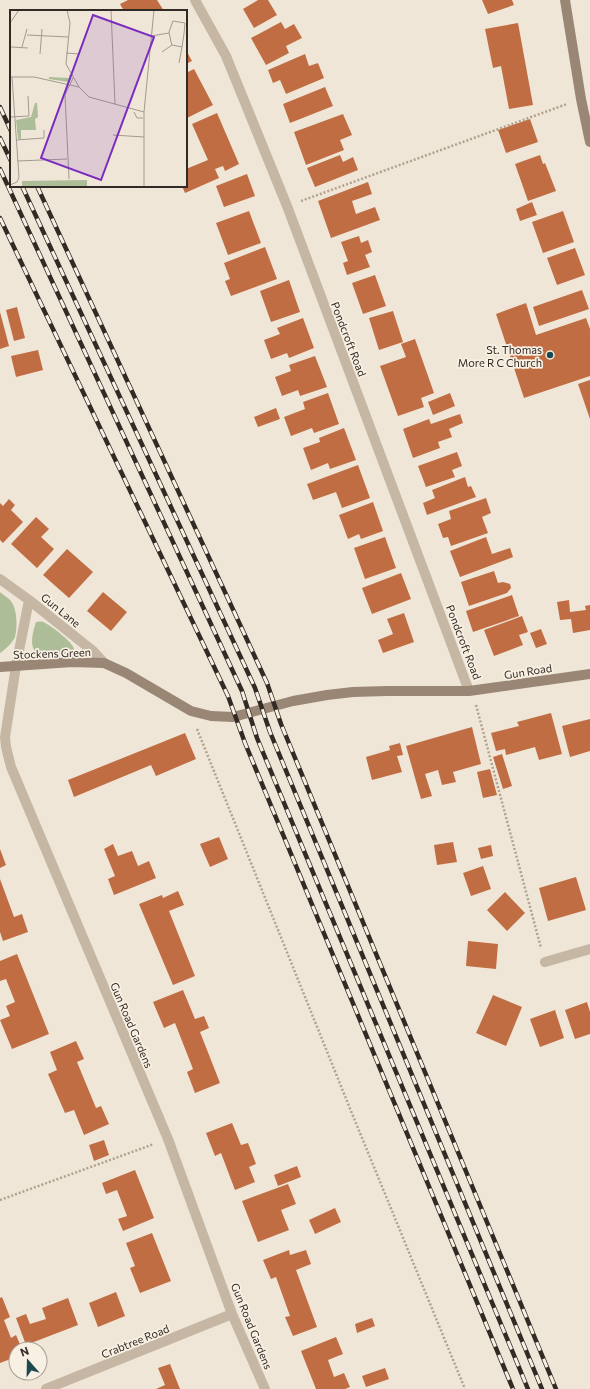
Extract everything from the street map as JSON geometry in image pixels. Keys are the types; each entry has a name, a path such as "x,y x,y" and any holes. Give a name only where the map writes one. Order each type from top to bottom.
{"street":[{"name":"Pondcroft Road","path":"195,0 226,56 287,206 469,691"},
{"path":"565,0 580,100 590,142"},
{"name":"Gun Lane","path":"0,579 93,651 104,663"},
{"name":"Gun Road Gardens","path":"29,600 16,666 5,737 10,767 168,1139 232,1314 265,1389"},
{"name":"Stockens Green","path":"0,668 72,662 104,663"},
{"name":"Gun Road","path":"104,663 126,673 190,711 212,716 233,717 293,701 353,692 469,691 590,674"},
{"path":"545,962 590,949"},
{"name":"Crabtree Road","path":"46,1389 232,1314"}],"path":[{"path":"287,206 580,100"},
{"path":"469,691 476,706 545,962"},
{"path":"190,711 348,1104 465,1389"},
{"path":"0,1200 168,1139"}],"green space":[{"path":"0,592 12,603 17,623 15,637 9,646 0,653"},
{"path":"36,622 43,622 61,634 73,646 73,651 70,654 36,652 32,642"}],"building":[{"path":"128,0 157,0 163,10 123,10 120,4"},
{"path":"258,0 268,0 277,15 254,28 243,9"},
{"path":"482,0 512,0 514,5 488,14"},
{"path":"281,22 285,29 294,24 302,38 286,46 289,53 266,65 251,38"},
{"path":"518,23 533,105 509,109 501,66 493,68 485,29"},
{"path":"187,52 192,61 187,64"},
{"path":"305,54 309,66 318,63 324,78 286,94 280,80 273,83 268,70"},
{"path":"194,69 213,105 187,118 187,72"},
{"path":"325,87 333,106 290,123 283,104"},
{"path":"217,113 239,164 225,171 223,166 215,169 219,178 185,193 182,187 187,187 187,169 208,160 192,124"},
{"path":"343,114 352,135 340,140 344,150 306,165 294,132"},
{"path":"530,119 538,142 506,153 498,130"},
{"path":"340,155 343,162 353,157 358,170 315,187 307,168"},
{"path":"540,155 543,164 545,163 556,191 528,201 515,164"},
{"path":"247,174 255,196 224,207 216,186"},
{"path":"368,182 372,194 352,201 356,214 375,207 380,220 331,238 318,201"},
{"path":"532,202 537,215 520,221 516,209"},
{"path":"249,211 261,243 228,255 216,223"},
{"path":"563,211 574,242 543,253 532,222"},
{"path":"359,236 361,243 368,240 372,252 365,255 370,267 347,275 343,263 348,261 341,242"},
{"path":"265,247 277,279 231,296 225,281 230,279 224,263"},
{"path":"575,248 585,275 557,285 547,258"},
{"path":"375,275 386,306 363,314 352,283"},
{"path":"289,280 300,312 271,322 260,291"},
{"path":"582,290 589,309 539,326 533,307"},
{"name":"St. Thomas More R C Church","path":"526,303 536,335 586,318 590,329 590,376 524,398 496,314"},
{"path":"17,307 25,338 14,341 6,310"},
{"path":"393,311 403,342 379,350 369,318"},
{"path":"0,312 9,346 0,349"},
{"path":"303,318 314,348 289,358 287,353 271,359 264,340 280,334 277,328"},
{"path":"415,339 434,393 421,398 424,407 398,416 380,366 406,357 401,344"},
{"path":"38,350 43,370 16,377 11,356"},
{"path":"315,356 327,387 300,396 298,390 282,396 275,377 291,371 289,365"},
{"path":"590,380 590,419 578,384"},
{"path":"328,393 339,424 314,433 312,428 291,436 284,417 305,409 303,402"},
{"path":"450,393 455,406 433,415 428,402"},
{"path":"276,408 280,419 258,427 254,417"},
{"path":"460,414 463,423 449,429 452,437 438,442 440,448 413,458 403,429 429,419 431,424"},
{"path":"344,428 356,460 330,469 328,463 311,470 303,448 320,442 319,438"},
{"path":"457,452 462,466 452,470 455,477 426,487 418,466"},
{"path":"358,465 370,498 342,508 336,492 313,500 307,484"},
{"path":"465,477 468,487 471,486 476,497 427,515 423,503 435,498 432,490"},
{"path":"486,498 491,513 482,517 488,533 451,546 448,537 443,538 438,524 451,519 449,511"},
{"path":"9,499 15,505 11,510 23,522 3,543 0,540 0,503 3,506"},
{"path":"373,502 383,531 361,539 359,534 348,539 339,515"},
{"path":"36,517 49,529 41,537 54,549 37,568 11,544"},
{"path":"385,537 396,568 365,579 354,548"},
{"path":"486,537 492,554 510,548 513,557 460,577 450,551"},
{"path":"67,549 93,572 69,598 43,575"},
{"path":"494,571 498,583 503,582 510,584 511,588 507,593 469,606 461,582"},
{"path":"401,573 411,599 372,614 362,588"},
{"path":"103,592 127,612 111,631 87,611"},
{"path":"512,595 519,616 473,632 466,611"},
{"path":"569,600 570,612 586,610 585,606 590,605 590,630 573,633 571,619 560,620 557,602"},
{"path":"404,613 414,642 383,653 378,640 393,634 387,619"},
{"path":"522,616 528,632 519,635 523,645 494,656 484,630"},
{"path":"541,629 547,644 536,648 530,633"},
{"path":"551,713 562,754 539,760 535,747 506,755 505,749 496,751 491,733 519,726 517,722"},
{"path":"590,719 590,751 570,757 562,726"},
{"path":"472,727 481,764 453,772 456,782 442,785 438,770 425,774 432,796 421,799 406,746"},
{"path":"185,733 196,759 156,776 151,765 74,797 68,780"},
{"path":"400,743 403,755 397,756 402,772 372,780 366,757 390,750 389,746"},
{"path":"502,754 512,786 503,789 493,757"},
{"path":"490,769 497,795 483,798 477,772"},
{"path":"219,837 228,859 210,867 200,844"},
{"path":"453,842 457,862 437,865 434,845"},
{"path":"113,844 118,856 132,851 138,866 149,861 156,878 114,895 108,879 115,876 104,849"},
{"path":"491,845 493,856 481,859 478,848"},
{"path":"0,849 6,865 0,868"},
{"path":"483,866 491,889 471,896 463,873"},
{"path":"576,877 586,910 548,921 539,888"},
{"path":"0,879 14,917 22,914 28,932 3,941 0,932"},
{"path":"178,891 184,905 169,911 195,976 173,985 139,904 162,895 163,898"},
{"path":"505,892 525,913 507,931 487,910"},
{"path":"468,941 498,944 496,969 466,966"},
{"path":"17,954 49,1034 12,1049 0,1020 10,1016 6,1006 15,1002 6,979 0,981 0,961"},
{"path":"183,990 195,1019 204,1016 209,1028 200,1032 220,1083 195,1093 187,1072 193,1069 175,1023 164,1028 153,1002"},
{"path":"493,995 522,1007 506,1046 476,1033"},
{"path":"587,1002 590,1012 590,1034 575,1039 565,1010"},
{"path":"555,1010 564,1038 540,1047 530,1019"},
{"path":"76,1041 84,1059 77,1062 96,1108 101,1106 109,1124 84,1135 74,1110 65,1113 48,1074 57,1070 50,1052"},
{"path":"232,1123 241,1145 248,1143 256,1164 249,1167 255,1182 235,1190 221,1153 215,1156 206,1133"},
{"path":"104,1140 109,1155 94,1161 89,1145"},
{"path":"297,1166 301,1177 278,1186 274,1175"},
{"path":"135,1170 154,1218 123,1231 118,1219 127,1216 117,1190 106,1194 102,1183"},
{"path":"288,1184 296,1204 281,1210 289,1230 258,1242 242,1201"},
{"path":"335,1208 341,1222 315,1234 309,1220"},
{"path":"152,1233 171,1281 140,1293 130,1268 135,1266 126,1243"},
{"path":"289,1250 290,1255 306,1250 311,1264 296,1270 317,1327 293,1336 285,1317 290,1316 276,1277 271,1279 263,1260"},
{"path":"116,1292 125,1316 98,1327 89,1303"},
{"path":"2,1297 10,1317 4,1320 11,1338 16,1335 19,1341 8,1341 8,1360 0,1363 0,1298"},
{"path":"68,1298 78,1325 36,1341 25,1341 16,1318 26,1314 30,1324 46,1319 42,1308"},
{"path":"372,1318 375,1326 357,1333 355,1324"},
{"path":"336,1337 343,1354 328,1360 334,1377 344,1373 350,1387 345,1389 316,1389 301,1351"},
{"path":"170,1364 180,1389 156,1389 165,1385 158,1368"},
{"path":"385,1368 389,1379 366,1387 362,1376"}],"railway":[{"path":"0,107 10,129"},
{"path":"0,138 10,159"},
{"path":"0,169 242,691 257,738 528,1389"},
{"path":"22,187 255,688 270,732 542,1389"},
{"path":"37,187 267,683 281,724 556,1389"},
{"path":"0,218 228,696 245,743 513,1389"}],"place":[{"name":"St. Thomas More R C Church","path":"550,355"}]}
